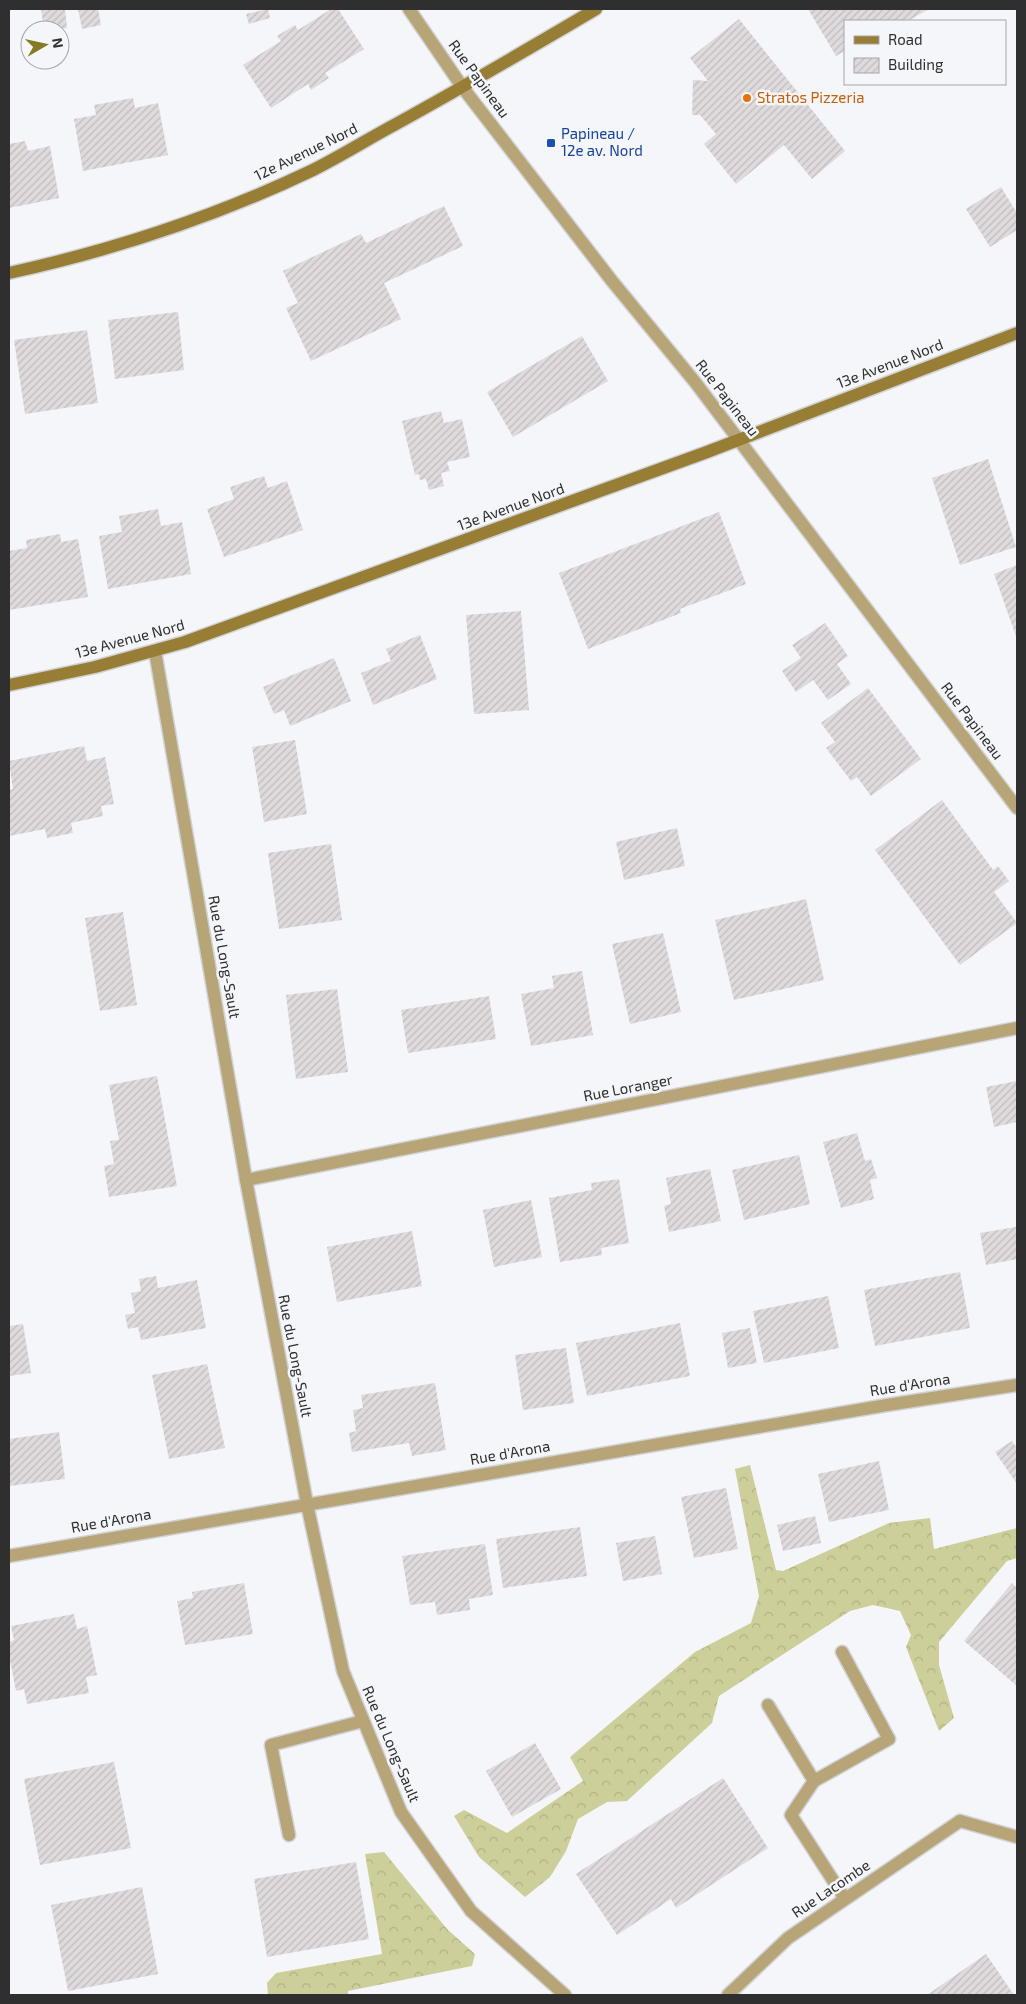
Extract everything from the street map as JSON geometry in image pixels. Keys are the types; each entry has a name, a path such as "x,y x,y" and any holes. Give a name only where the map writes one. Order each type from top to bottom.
{"main road":[{"name":"12e Avenue Nord","path":"9,273 121,246 228,207 314,169 463,88 596,9"},
{"name":"13e Avenue Nord","path":"9,685 96,667 155,651 434,552 740,440 1017,333"}],"street":[{"name":"Rue Papineau","path":"409,9 463,88 612,281 740,440 1017,808"},
{"name":"Rue du Long-Sault","path":"155,651 246,1180 307,1504 343,1672 402,1812 471,1910 565,1995"},
{"name":"Rue Loranger","path":"246,1180 1017,1028"},
{"name":"Rue d'Arona","path":"9,1556 867,1408 1017,1385"},
{"path":"842,1652 889,1739 814,1781 791,1816 845,1899"},
{"path":"768,1705 814,1781"},
{"path":"289,1835 271,1745 363,1721"},
{"name":"Rue Lacombe","path":"728,1995 788,1938 960,1821 1017,1837"}],"green space":[{"path":"750,1465 776,1570 783,1571 889,1523 930,1518 934,1549 1017,1528 1017,1558 1007,1561 939,1642 939,1665 954,1718 939,1731 906,1647 911,1635 900,1611 873,1605 850,1611 719,1696 712,1723 627,1801 607,1802 578,1819 566,1851 550,1877 525,1897 479,1857 454,1816 464,1810 507,1833 583,1781 570,1757 695,1652 751,1623 759,1596 735,1469"},
{"path":"384,1852 448,1930 475,1954 472,1966 348,1991 348,1995 268,1995 267,1983 276,1973 382,1954 365,1854"}],"building":[{"path":"41,9 65,9 66,20 43,20"},
{"path":"78,9 98,9 101,25 82,29"},
{"path":"268,9 270,18 249,24 246,14"},
{"path":"331,9 338,9 364,49 325,73 329,78 311,90 308,84 271,108 243,65 281,41 277,36 295,25 298,30"},
{"path":"808,9 929,9 910,20 844,20 844,52 836,56"},
{"name":"Stratos Pizzeria","path":"739,19 845,151 812,179 784,145 736,184 704,144 716,134 700,115 692,115 693,80 708,81 690,58"},
{"path":"133,98 135,108 158,103 168,155 83,171 74,119 96,115 94,105"},
{"path":"25,141 28,151 50,146 59,198 9,208 9,144"},
{"path":"1001,187 1017,213 1017,230 990,247 966,209"},
{"path":"444,206 463,246 384,283 401,319 311,361 286,308 298,303 283,271 361,234 366,243"},
{"path":"178,312 184,370 115,379 108,320"},
{"path":"87,330 98,403 25,414 14,340"},
{"path":"582,336 608,381 513,437 487,392"},
{"path":"441,411 444,423 462,419 470,457 447,462 450,471 441,473 444,486 429,490 426,479 420,480 419,474 415,475 402,421"},
{"path":"988,459 1016,547 960,565 932,478"},
{"path":"264,476 268,488 287,481 303,530 224,557 207,509 234,499 230,487"},
{"path":"158,509 161,526 182,522 191,574 108,589 99,536 122,532 119,516"},
{"path":"719,512 746,584 680,609 681,613 588,649 559,573"},
{"path":"60,534 61,542 78,539 88,597 9,610 9,551 27,548 26,540"},
{"path":"1017,565 1017,639 994,574"},
{"path":"521,611 529,710 474,714 466,615"},
{"path":"825,623 848,656 837,664 851,684 828,700 813,680 796,692 782,671 801,658 792,645"},
{"path":"420,635 437,679 373,705 361,673 391,661 386,649"},
{"path":"334,658 351,701 290,726 284,710 274,714 263,687"},
{"path":"868,688 921,759 871,796 857,777 851,781 826,748 835,742 821,723"},
{"path":"295,740 307,814 264,822 252,747"},
{"path":"84,746 87,761 105,757 114,804 101,806 103,816 71,823 73,833 47,838 45,829 9,836 9,790 13,789 9,761"},
{"path":"942,800 993,870 998,866 1009,881 994,892 1017,923 960,965 875,850"},
{"path":"677,828 685,866 624,880 616,842"},
{"path":"331,844 342,920 279,929 268,853"},
{"path":"806,899 824,980 734,1000 715,920"},
{"path":"123,912 137,1005 100,1011 85,918"},
{"path":"663,933 681,1012 630,1024 612,944"},
{"path":"582,971 593,1035 531,1046 521,994 554,988 552,976"},
{"path":"337,989 348,1072 296,1079 286,995"},
{"path":"489,996 496,1039 408,1053 401,1010"},
{"path":"157,1076 177,1186 109,1197 104,1166 114,1164 110,1141 119,1140 109,1085"},
{"path":"1017,1081 1017,1122 994,1127 986,1087"},
{"path":"857,1133 865,1161 871,1159 877,1178 870,1180 874,1199 841,1208 823,1142"},
{"path":"799,1155 810,1204 744,1220 732,1170"},
{"path":"710,1169 721,1221 669,1232 664,1206 671,1204 666,1178"},
{"path":"619,1179 629,1243 601,1248 602,1255 560,1262 549,1198 592,1190 591,1183"},
{"path":"531,1200 542,1257 494,1267 483,1210"},
{"path":"1016,1227 1017,1259 986,1265 980,1233"},
{"path":"412,1231 422,1286 337,1302 327,1247"},
{"path":"960,1272 970,1328 875,1346 864,1290"},
{"path":"156,1276 158,1288 197,1280 206,1328 141,1340 138,1327 128,1329 125,1315 135,1313 131,1293 141,1291 139,1279"},
{"path":"828,1296 839,1348 764,1363 753,1311"},
{"path":"680,1323 690,1376 587,1396 576,1343"},
{"path":"23,1324 31,1373 9,1376 9,1326"},
{"path":"750,1328 757,1363 728,1368 722,1333"},
{"path":"566,1348 574,1403 523,1410 515,1355"},
{"path":"207,1364 225,1448 169,1459 152,1375"},
{"path":"435,1383 446,1450 412,1456 409,1443 352,1452 349,1433 356,1431 353,1410 363,1408 361,1395"},
{"path":"59,1432 65,1479 9,1486 9,1439"},
{"path":"1012,1441 1017,1448 1017,1484 995,1452"},
{"path":"879,1461 889,1510 829,1522 818,1474"},
{"path":"726,1488 738,1549 694,1558 681,1497"},
{"path":"815,1516 821,1543 783,1551 777,1525"},
{"path":"580,1527 587,1576 503,1588 496,1539"},
{"path":"655,1536 662,1574 623,1581 616,1543"},
{"path":"485,1544 493,1595 469,1599 470,1610 437,1615 435,1602 410,1605 402,1556"},
{"path":"244,1583 253,1634 185,1645 177,1601 193,1598 192,1592"},
{"path":"1012,1583 1017,1588 1017,1686 964,1641"},
{"path":"74,1614 77,1629 87,1626 97,1675 86,1677 89,1693 27,1704 24,1689 16,1691 9,1655 9,1642 14,1640 11,1626"},
{"path":"535,1743 561,1789 512,1817 486,1771"},
{"path":"114,1762 131,1848 40,1865 24,1779"},
{"path":"723,1778 768,1848 676,1908 671,1899 617,1935 576,1874"},
{"path":"356,1862 369,1939 267,1957 254,1879"},
{"path":"142,1887 158,1974 68,1991 51,1905"},
{"path":"986,1954 1014,1995 927,1995"}],"place":[{"name":"Stratos Pizzeria","path":"747,98"},
{"name":"Papineau / 12e av. Nord","path":"551,143"}]}
